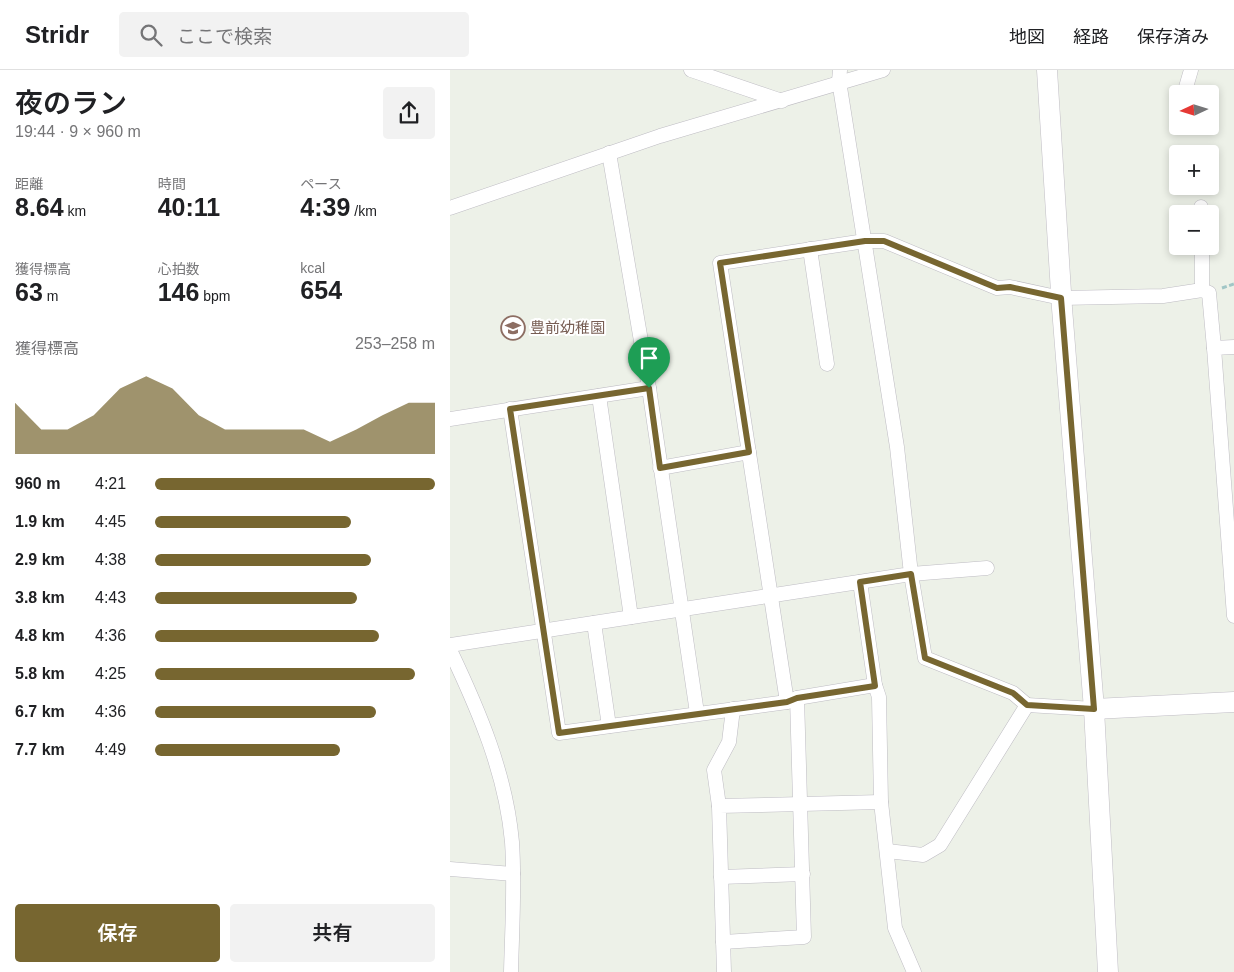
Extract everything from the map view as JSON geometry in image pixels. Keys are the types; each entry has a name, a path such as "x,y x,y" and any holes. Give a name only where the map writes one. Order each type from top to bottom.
{"street":[{"path":"691,70 782,101"},
{"path":"450,208 660,136 782,101 840,76 883,70"},
{"path":"1047,70 1061,298 1094,709 1108,972"},
{"path":"1187,85 1191,70"},
{"path":"840,76 897,447 911,574 925,658 1013,693 1027,705 1094,709 1234,702"},
{"path":"609,153 649,388 697,713"},
{"path":"723,942 804,937 802,804 792,700 771,595 720,263 865,241 884,241 997,288 1010,287 1061,298 1163,296 1202,290 1210,293 1234,616"},
{"path":"810,249 827,364"},
{"path":"1202,255 1202,290"},
{"path":"1214,348 1234,347"},
{"path":"450,419 649,388"},
{"path":"599,396 631,616"},
{"path":"510,409 559,733 792,700 875,686"},
{"path":"660,468 749,452"},
{"path":"450,645 543,632 680,608 911,574 986,568"},
{"path":"860,582 875,686 879,696 881,802 895,928 914,972"},
{"path":"594,623 609,726"},
{"path":"450,650 478,709 495,760 507,806 512,874 511,972"},
{"path":"887,851 923,855 940,845 1027,705"},
{"path":"724,972 719,806 714,770 729,742 733,708"},
{"path":"719,806 881,802"},
{"path":"450,870 512,874"},
{"path":"721,877 803,874"}],"place":[{"name":"豊前幼稚園","path":"513,328"}],"route":[{"path":"865,241 884,241 997,288 1010,287 1061,298 1094,709 1027,705 1013,693 925,658 911,574 860,582 875,686 797,698 787,702 559,733 510,409 649,388 660,468 749,452 720,263 865,241"}]}
